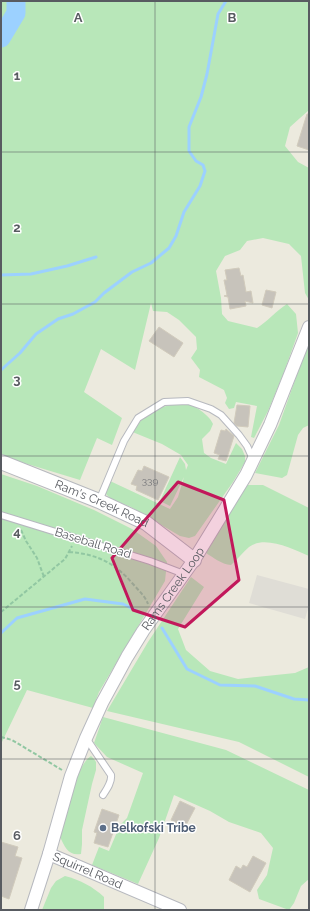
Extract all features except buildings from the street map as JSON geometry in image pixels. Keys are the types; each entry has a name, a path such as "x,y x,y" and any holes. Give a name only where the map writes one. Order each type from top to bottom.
{"street":[{"name":"Rams Creek Loop","path":"49,854 71,776 102,703 126,657 194,560 246,475 270,425 309,327"},
{"name":"Ram's Creek Road","path":"1,462 99,501 146,523 194,560"},
{"name":"Squirrel Road","path":"31,910 49,854 180,910"}],"lane":[{"path":"99,501 124,441 138,418 164,402 188,401 211,409 221,416 239,435 247,446 253,460"},
{"name":"Baseball Road","path":"1,515 150,561 184,574"},
{"path":"86,738 111,775 110,784 103,795"}],"path":[{"path":"15,519 26,541 37,558 44,577"},
{"path":"1,612 65,559 76,538"},
{"path":"69,552 81,553 103,559 122,571 146,598 154,616"},
{"path":"1,737 12,740 43,757 71,776"}],"highlighted area":[{"path":"178,482 224,500 239,580 185,627 133,610 112,558"}],"shaded area":[{"path":"257,575 309,589 309,605 305,619 249,603"}],"green space":[{"path":"1,1 309,1 309,110 290,127 285,146 298,162 309,168 309,300 305,293 301,256 289,244 263,238 247,241 240,250 225,256 216,271 221,298 222,314 228,321 257,328 287,304 296,314 298,333 268,411 254,438 251,437 257,406 236,402 234,408 229,409 225,403 227,398 224,390 199,377 200,370 191,358 197,349 196,337 179,320 167,312 153,311 151,303 135,370 101,349 84,392 122,418 112,445 97,438 80,480 1,456"},
{"path":"309,341 309,425 303,428 298,435 287,475 282,478 255,473 279,425"},
{"path":"175,404 191,405 199,409 213,424 210,431 202,439 204,453 211,458 226,464 236,443 242,449 245,456 245,462 233,482 195,536 189,538 180,536 131,507 111,499 105,493 110,481 170,509 178,497 184,477 170,506 160,501 180,457 185,464 186,470 188,465 181,455 162,444 130,431 134,422 158,408"},
{"path":"1,474 37,486 94,510 132,529 156,546 167,562 165,581 99,692 93,708 27,690 1,744"},
{"path":"247,485 263,485 309,508 309,556 279,544 263,542 249,547 231,565 221,562 206,553"},
{"path":"191,577 204,587 178,629 186,650 210,671 238,679 295,673 309,667 309,777 239,742 107,711 148,642"},
{"path":"103,717 226,750 309,790 309,879 301,886 294,903 289,910 259,899 257,890 267,875 273,848 261,833 229,822 210,811 174,795 159,838 138,884 92,865 99,847 109,851 120,825 127,818 143,773 107,757 94,743"},
{"path":"91,756 96,762 96,770 82,830 81,854 73,854 68,850 60,837 75,781 85,762"},
{"path":"65,876 86,884 104,897 104,910 42,910 51,888 56,881"}],"waterway":[{"path":"1,38 16,13 16,1"},
{"path":"1,370 20,353 36,334 58,319 73,314 95,302 104,293 132,272 151,263 169,248 176,236 184,212 200,186 205,171 203,165 196,161 189,151 189,127 201,97 207,74 218,14 226,1"},
{"path":"1,275 31,274 67,266 96,257"},
{"path":"1,633 17,618 85,599 123,604 141,613"},
{"path":"162,628 187,669 220,685 255,686 294,699 309,700"}],"place":[{"name":"Belkofski Tribe","path":"103,828"}]}
